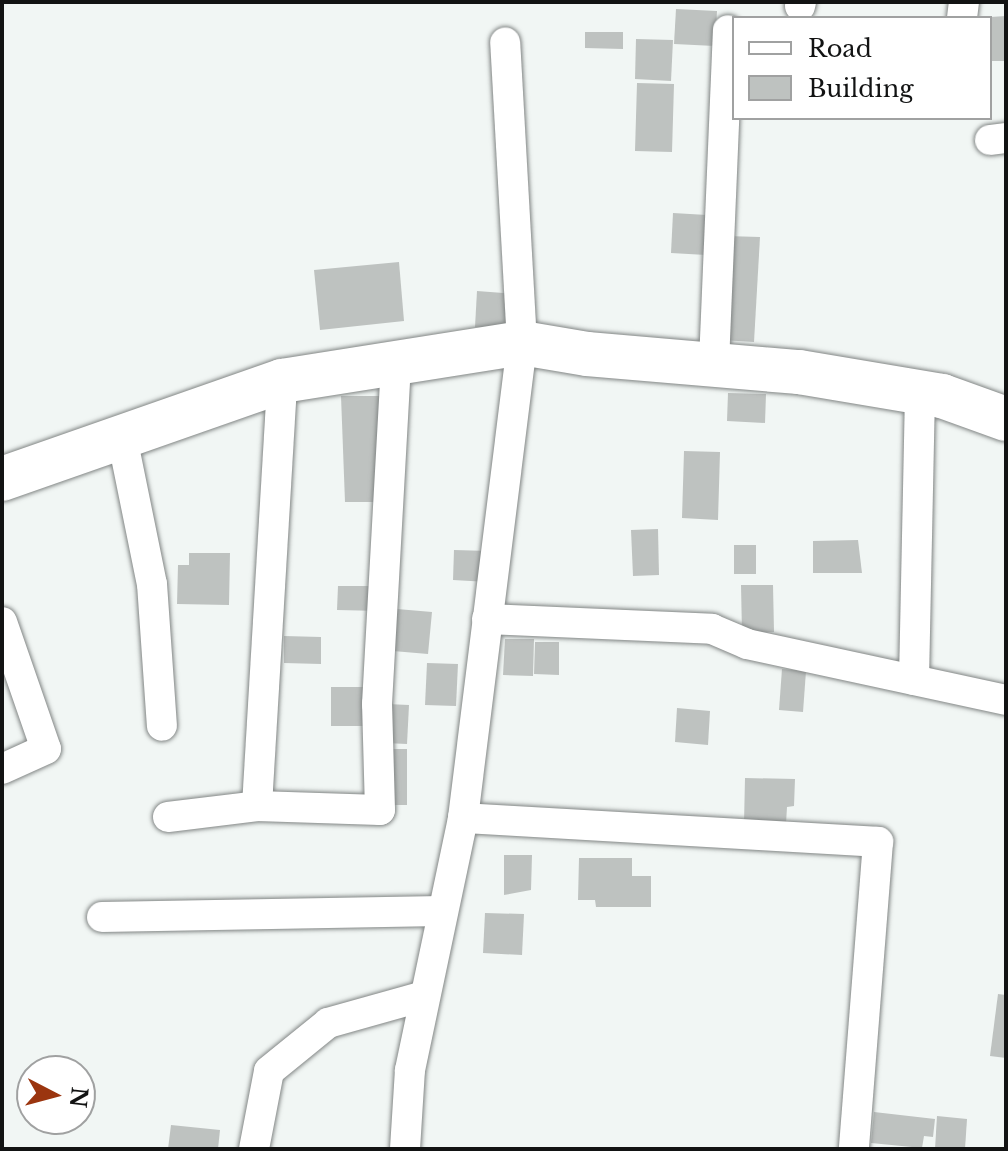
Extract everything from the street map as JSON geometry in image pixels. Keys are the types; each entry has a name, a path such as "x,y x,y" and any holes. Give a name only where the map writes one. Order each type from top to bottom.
{"street":[{"path":"714,363 728,30"},
{"path":"405,1149 410,1070 463,818 522,343 505,42"},
{"path":"2,479 282,381 522,343 587,354 799,372 920,395 942,396 1006,419"},
{"path":"168,817 257,806 380,810 377,704 396,363"},
{"path":"257,806 282,381"},
{"path":"914,680 920,395"},
{"path":"122,437 152,584 162,726"},
{"path":"487,619 712,629 747,644 1006,700"},
{"path":"2,622 9,664 46,749 2,769"},
{"path":"463,818 878,842 854,1149"},
{"path":"102,917 441,911"},
{"path":"254,1149 269,1071 328,1023 424,996"}],"building":[{"path":"676,9 717,11 715,46 674,44"},
{"path":"1006,16 1006,61 992,61 992,17"},
{"path":"585,32 623,32 623,49 585,48"},
{"path":"636,39 673,40 671,81 635,79"},
{"path":"637,83 674,84 672,152 635,151"},
{"path":"673,213 707,215 706,255 671,253"},
{"path":"726,236 760,237 754,342 722,340"},
{"path":"399,262 404,321 320,330 314,270"},
{"path":"477,291 517,294 514,330 475,327"},
{"path":"728,393 766,394 765,423 727,421"},
{"path":"341,396 383,396 383,502 345,502"},
{"path":"684,451 720,452 718,520 682,518"},
{"path":"658,529 659,575 633,576 631,530"},
{"path":"858,540 862,573 813,573 813,541"},
{"path":"734,545 756,545 756,574 734,574"},
{"path":"454,550 489,551 488,582 453,580"},
{"path":"189,553 230,553 229,605 177,604 178,565 189,565"},
{"path":"741,585 773,585 774,632 742,633"},
{"path":"338,586 381,586 381,611 337,610"},
{"path":"397,609 432,612 428,654 393,651"},
{"path":"284,636 321,637 321,664 284,663"},
{"path":"505,639 534,639 533,676 503,675"},
{"path":"535,642 559,642 559,675 534,674"},
{"path":"427,663 458,664 456,706 425,705"},
{"path":"782,669 806,671 803,712 779,710"},
{"path":"331,687 372,687 371,726 331,726"},
{"path":"387,704 409,705 407,744 385,743"},
{"path":"677,708 710,711 708,745 675,742"},
{"path":"385,749 407,749 407,805 384,805"},
{"path":"745,778 795,779 794,806 787,807 786,824 744,823"},
{"path":"504,855 532,855 531,890 504,895"},
{"path":"579,858 632,858 632,876 651,876 651,907 596,907 595,900 578,900"},
{"path":"485,913 524,914 522,955 483,953"},
{"path":"998,994 1006,995 1006,1058 990,1056"},
{"path":"874,1112 935,1119 933,1137 924,1136 922,1148 871,1143"},
{"path":"937,1116 967,1119 965,1149 935,1149"},
{"path":"171,1125 220,1130 218,1149 168,1149"}]}
